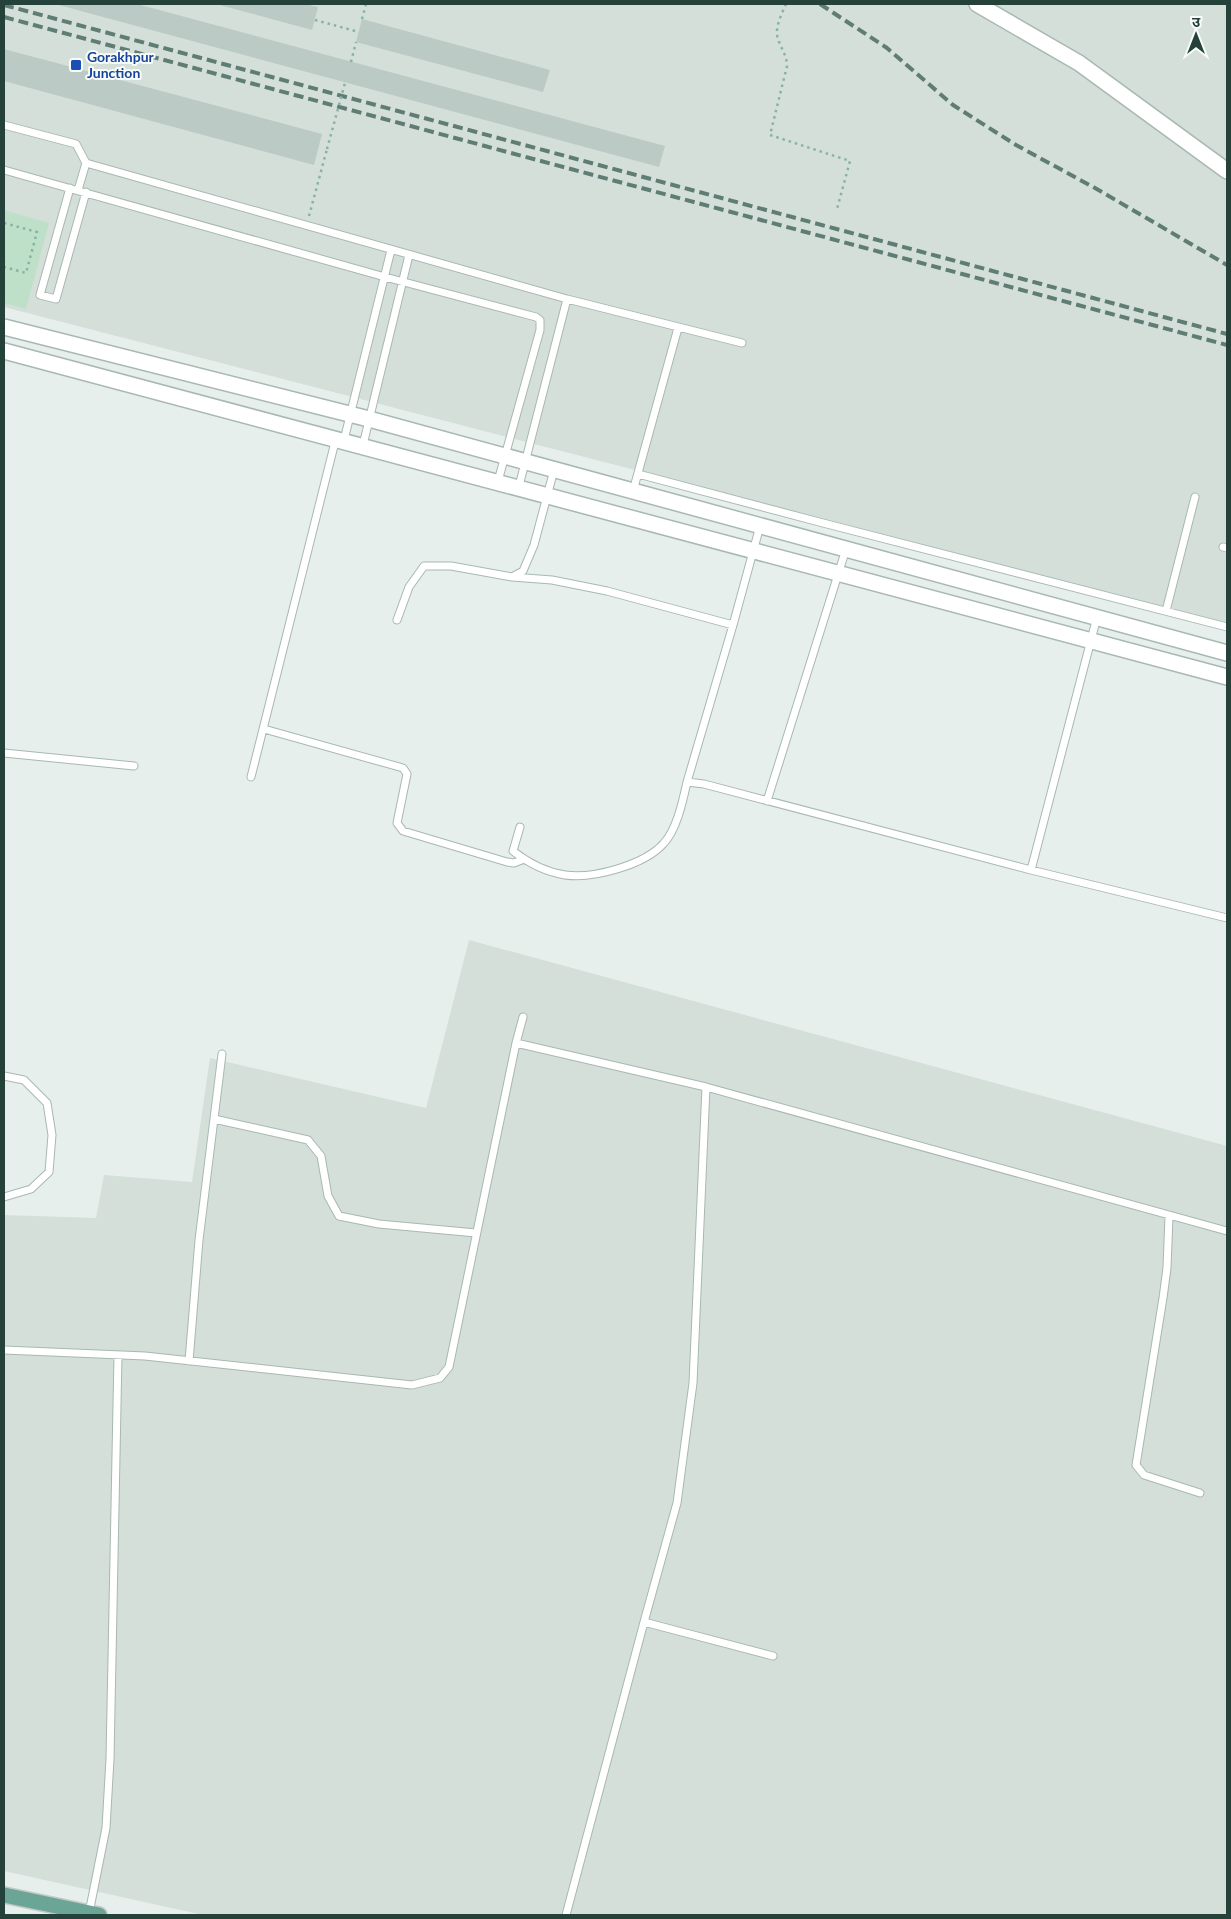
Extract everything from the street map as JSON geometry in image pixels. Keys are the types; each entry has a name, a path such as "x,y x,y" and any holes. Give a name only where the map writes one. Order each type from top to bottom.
{"main road":[{"path":"4,1895 94,1914"}],"street":[{"path":"977,4 1079,63 1227,171"},
{"path":"4,327 369,419 1227,653"},
{"path":"4,351 519,486 838,574 1227,677"}],"lane":[{"path":"4,125 76,144 86,163 567,299 742,343"},
{"path":"86,163 74,189 40,295 56,300 86,192"},
{"path":"4,170 536,317 540,320 540,330 498,481"},
{"path":"252,777 340,439 351,415 391,250"},
{"path":"363,445 409,255"},
{"path":"519,486 567,299"},
{"path":"633,491 678,328"},
{"path":"512,577 523,571 527,564 554,470"},
{"path":"638,474 823,524 1227,627"},
{"path":"1166,611 1195,497"},
{"path":"520,827 513,851 524,859 564,875 594,875 628,866 665,843 678,816 760,526"},
{"path":"767,801 846,549"},
{"path":"396,620 409,587 424,566 451,566 512,577 552,580 733,625"},
{"path":"1031,870 1098,617"},
{"path":"264,729 403,768 407,774 398,823 402,831 507,862 514,863 524,859"},
{"path":"4,753 134,766"},
{"path":"687,782 704,784 1031,870 1227,918"},
{"path":"4,1350 118,1355 189,1361 412,1385 440,1378 449,1367 523,1016"},
{"path":"516,1043 706,1087 1227,1231"},
{"path":"189,1361 199,1240 222,1054"},
{"path":"4,1076 24,1080 47,1103 52,1135 49,1172 31,1189 4,1197"},
{"path":"566,1915 677,1503 693,1383 706,1087"},
{"path":"214,1119 308,1140 321,1156 328,1196 339,1216 379,1224 476,1233"},
{"path":"1169,1216 1167,1268 1136,1465 1144,1475 1200,1493"},
{"path":"94,1914 106,1828 110,1759 118,1355"},
{"path":"644,1622 773,1656"}],"path":[{"path":"362,19 366,4"},
{"path":"786,4 777,37 786,55 787,66 770,135 850,161 837,209"},
{"path":"315,20 359,32"},
{"path":"351,62 356,42"},
{"path":"306,226 345,83"},
{"path":"4,223 37,232 26,273 4,266 4,260"}],"shaded area":[{"path":"4,4 1227,4 1227,623 4,307"},
{"path":"469,940 1227,1146 1227,1915 203,1915 4,1871 4,1215 96,1218 104,1175 192,1182 210,1058 426,1108"}],"green space":[{"path":"4,210 49,223 26,309 4,303"}],"building":[{"path":"55,4 137,4 665,146 659,167"},
{"path":"216,4 305,4 318,7 312,30"},
{"path":"362,19 550,70 543,92 356,42"},
{"path":"4,49 322,134 314,165 4,81"}],"railway":[{"path":"820,4 887,48 953,105 1016,145 1095,188 1227,265"},
{"path":"4,5 1227,334"},
{"path":"4,17 1227,345"}],"place":[{"name":"Gorakhpur Junction","path":"76,65"}]}
